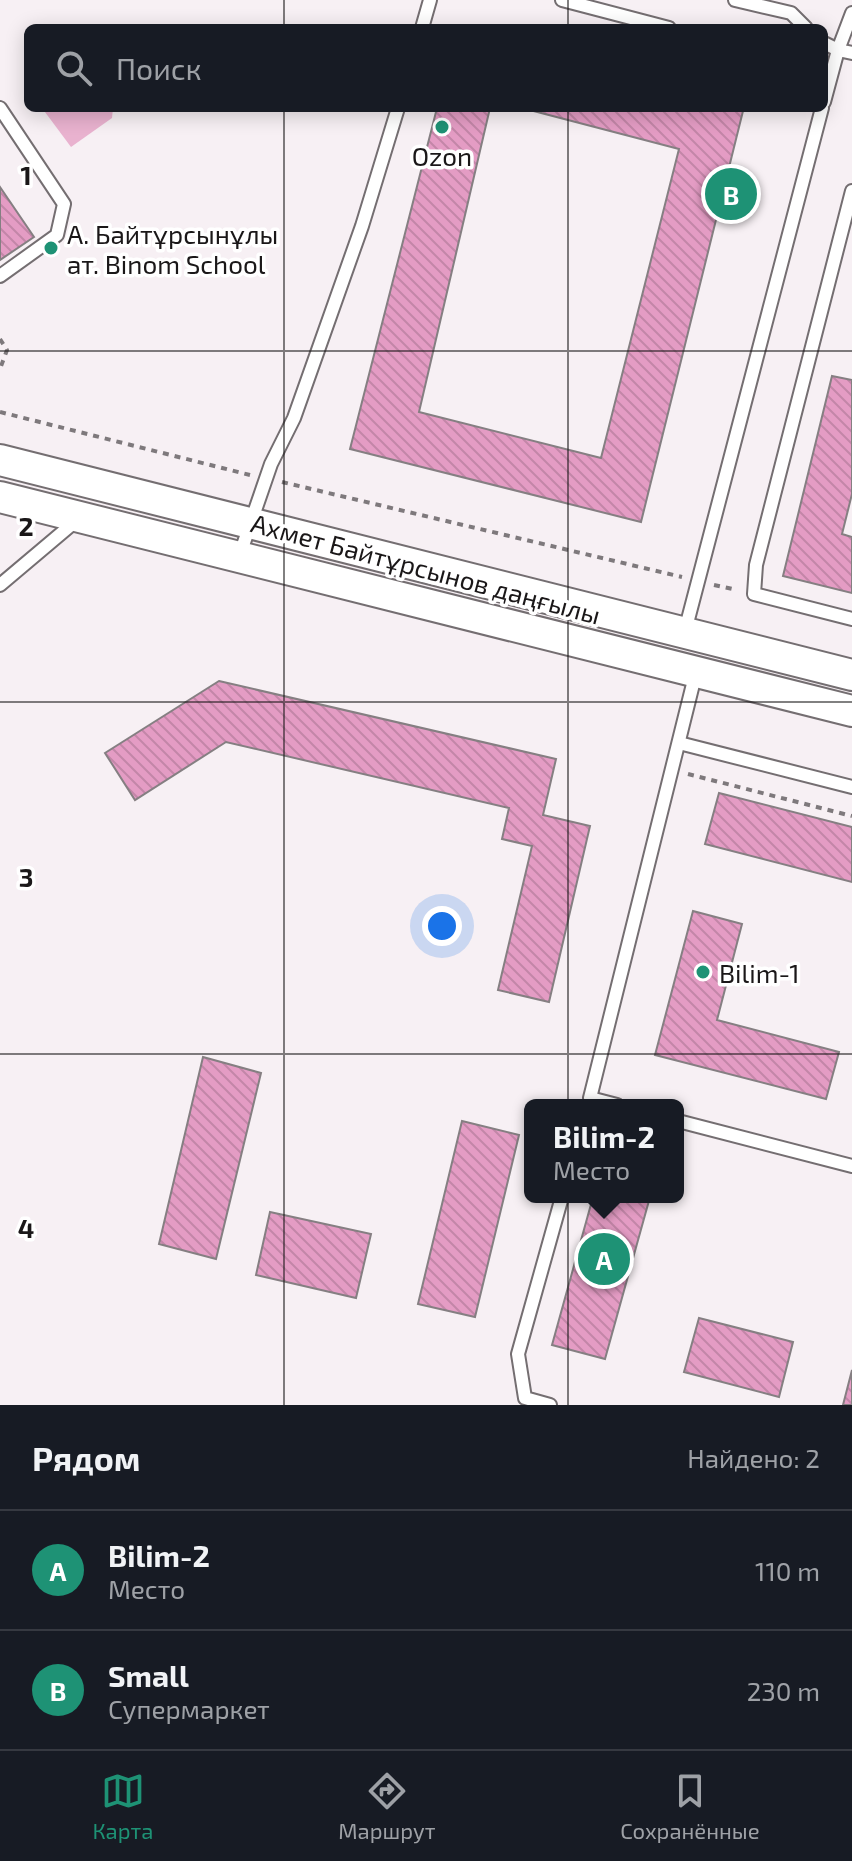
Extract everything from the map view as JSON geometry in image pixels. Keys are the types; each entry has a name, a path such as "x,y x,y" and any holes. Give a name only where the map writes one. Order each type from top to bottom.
{"street":[{"name":"Ахмет Байтұрсынов даңғылы","path":"0,460 852,675"},
{"path":"79,517 92,483"},
{"name":"Ахмет Байтұрсынов даңғылы","path":"0,497 852,711"}],"lane":[{"path":"423,24 430,0"},
{"path":"562,0 654,24"},
{"path":"735,0 791,13 802,24"},
{"path":"791,13 794,0"},
{"path":"828,87 852,13"},
{"path":"828,45 852,53"},
{"path":"0,108 64,204 57,235 0,276"},
{"path":"239,557 266,479 294,418 362,226 397,112"},
{"path":"684,635 821,112"},
{"path":"852,191 756,565 754,594 852,619"},
{"path":"0,585 79,517"},
{"path":"590,1099 696,672"},
{"path":"679,743 852,787"},
{"path":"684,1123 852,1166"},
{"path":"550,1405 525,1398 518,1354 560,1203"}],"path":[{"path":"0,339 7,350 0,369"},
{"path":"0,412 266,479 754,594"},
{"path":"672,770 852,816"}],"shaded area":[{"path":"45,112 113,112 112,118 71,147"}],"building":[{"path":"436,112 489,112 419,412 601,458 679,149 537,112 743,112 641,522 350,449"},
{"path":"0,187 34,237 0,260"},
{"path":"832,376 852,380 852,494 842,534 852,537 852,593 783,576"},
{"path":"219,681 556,759 543,815 590,826 549,1002 498,990 532,846 502,839 509,808 226,742 135,800 105,753"},
{"path":"719,793 852,827 852,882 705,844"},
{"name":"Bilim-1","path":"693,911 742,924 717,1020 839,1052 826,1099 655,1055"},
{"path":"203,1057 261,1073 216,1259 159,1244"},
{"path":"462,1121 519,1135 475,1317 418,1304"},
{"path":"591,1203 648,1203 605,1359 552,1345"},
{"path":"270,1212 371,1234 356,1298 256,1275"},
{"path":"699,1318 793,1342 779,1397 684,1372"},
{"path":"852,1370 852,1405 843,1405"}],"place":[{"name":"Ozon","path":"442,127"},
{"name":"Small","path":"731,194"},
{"name":"А. Байтұрсынұлы ат. Binom School","path":"51,248"},
{"name":"Bilim-1","path":"703,972"},
{"name":"Bilim-2","path":"604,1259"}]}
